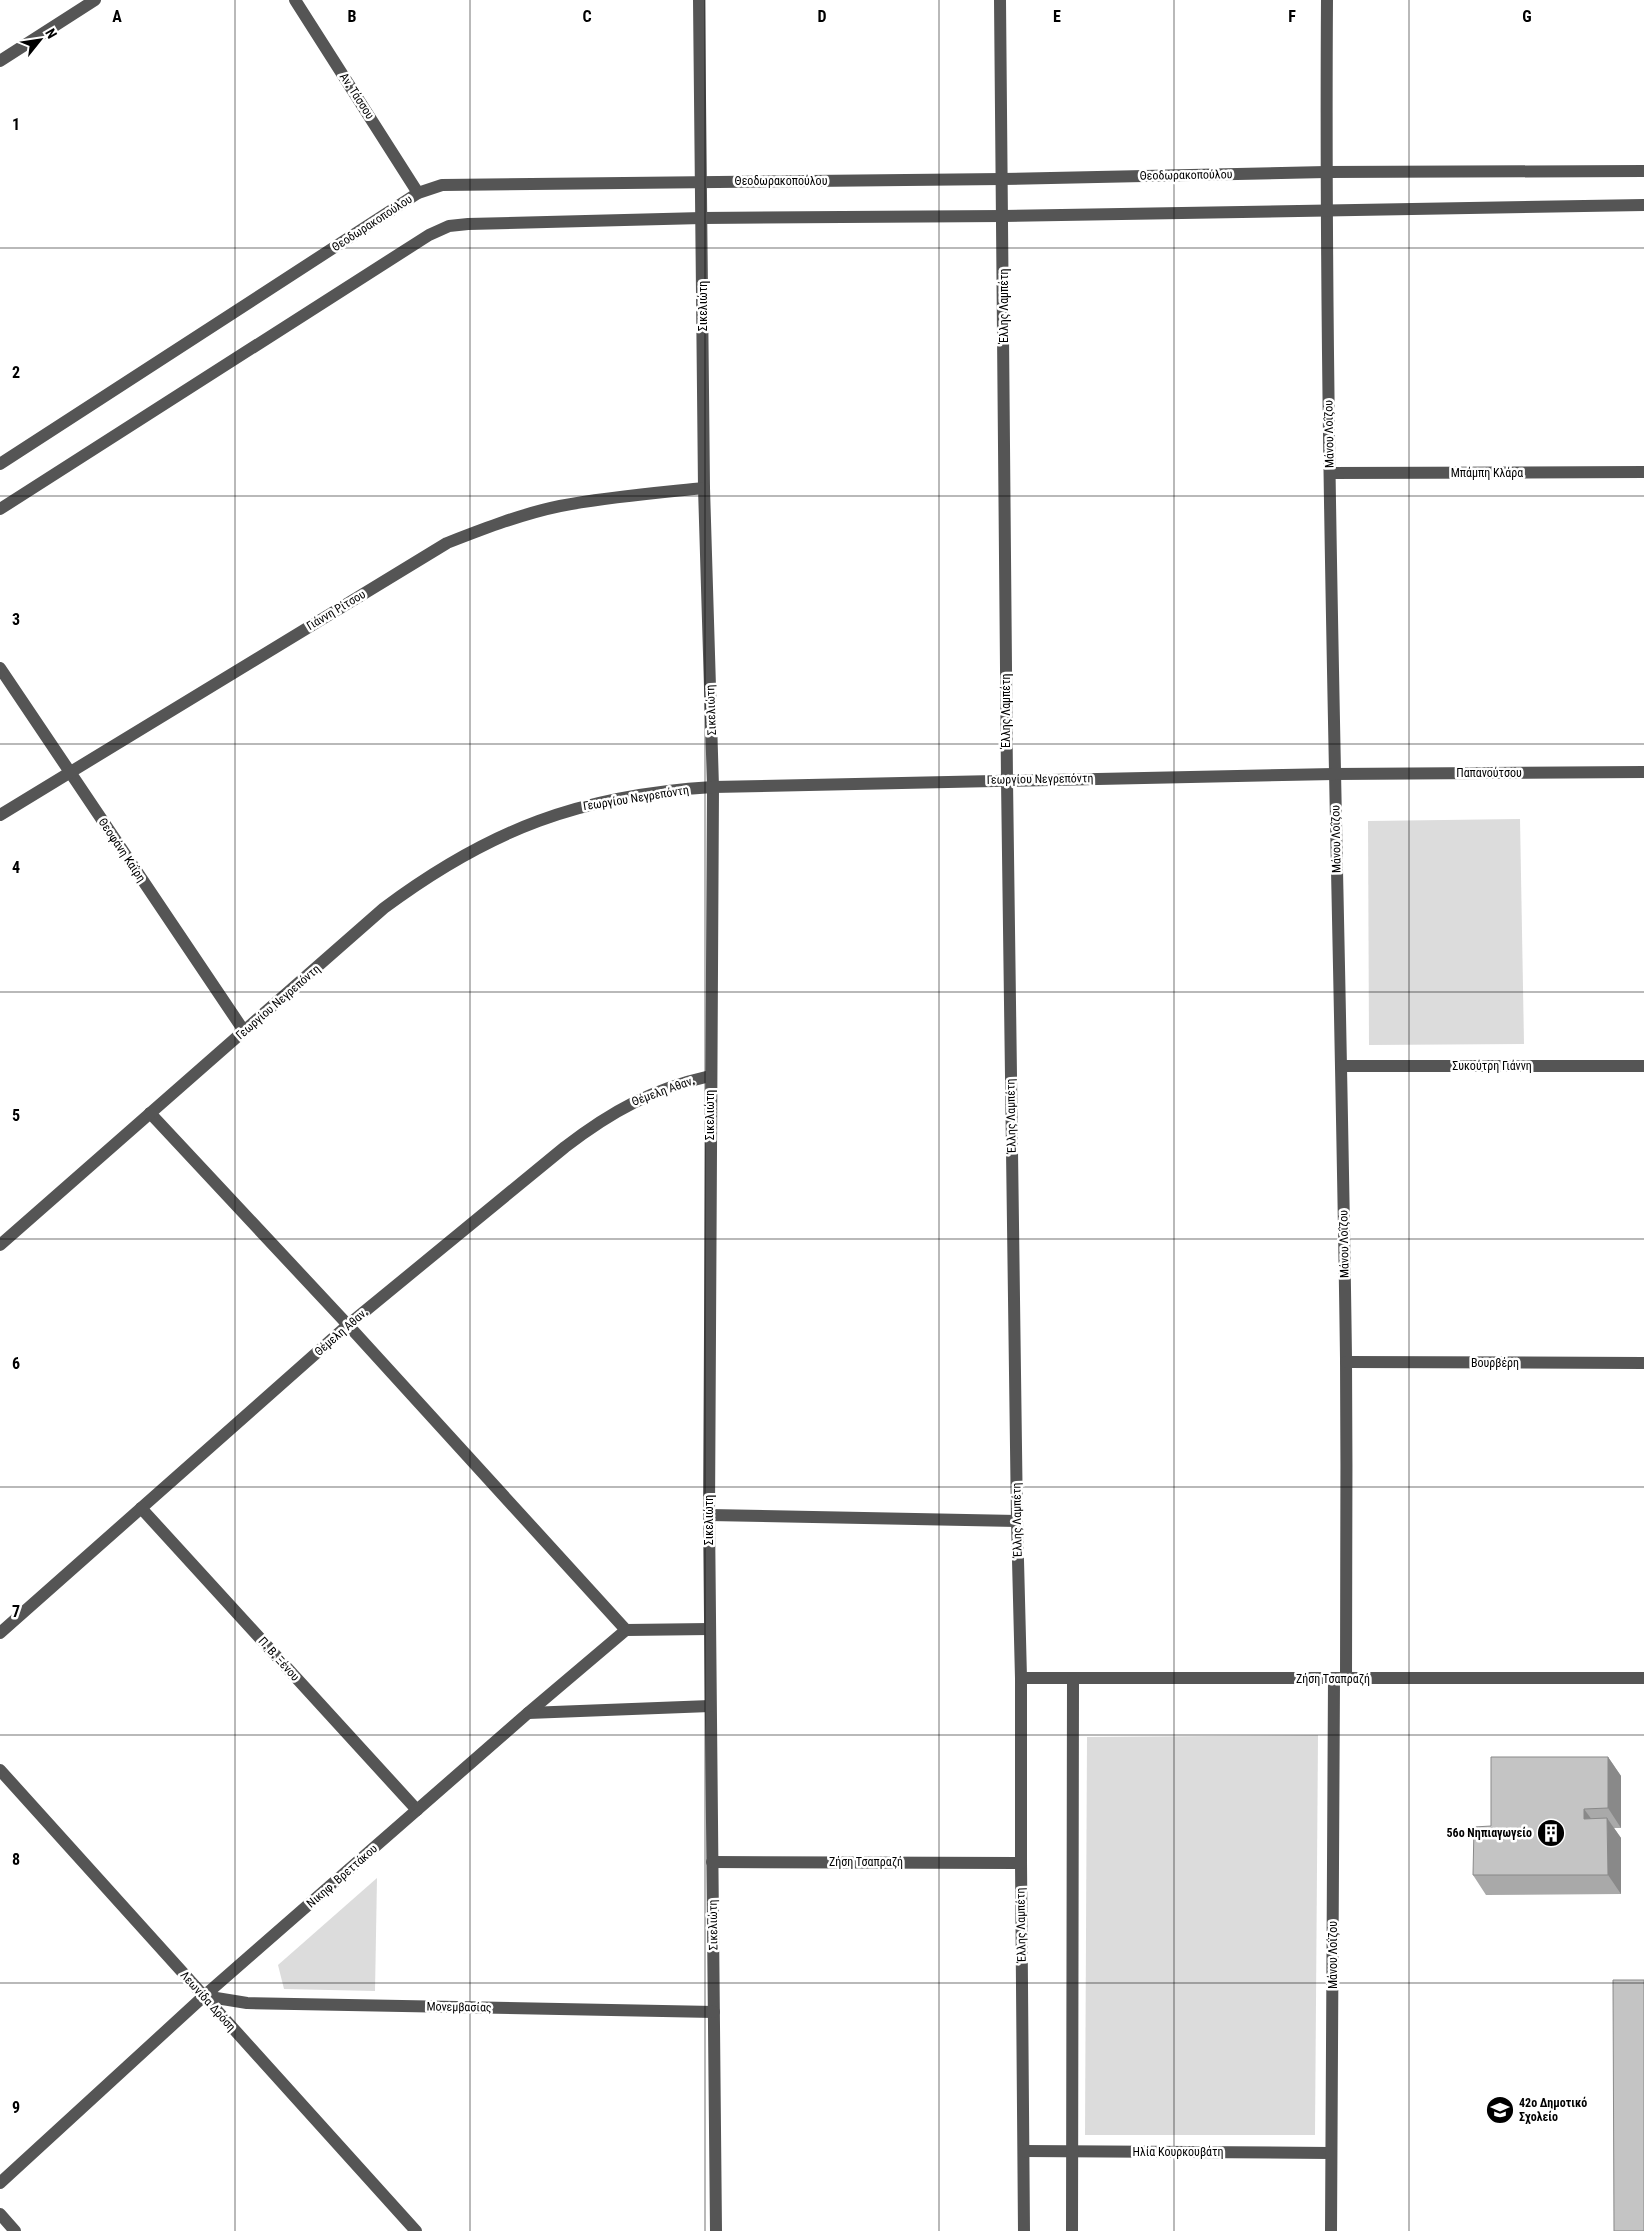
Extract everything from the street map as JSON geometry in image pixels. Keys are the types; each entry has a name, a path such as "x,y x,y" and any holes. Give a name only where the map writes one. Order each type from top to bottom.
{"street":[{"path":"0,61 95,0"},
{"name":"Αν. Τάσσου","path":"295,0 418,193"},
{"name":"Σικελιώτη","path":"699,0 704,488 713,788 709,1515 716,2231"},
{"name":"Έλλης Λαμπέτη","path":"1000,0 1007,780 1017,1520 1021,1678 1020,1863 1024,2231"},
{"name":"Μάνου Λοΐζου","path":"1327,0 1326,210 1334,774 1346,1362 1331,2231"},
{"name":"Θεοδωρακοπούλου","path":"0,464 418,193 442,185 1002,179 1326,172 1644,170"},
{"path":"0,509 429,234 449,226 702,218 1003,216 1644,205"},
{"name":"Μπάμπη Κλάρα","path":"1330,473 1644,472"},
{"name":"Γιάννη Ρίτσου","path":"0,815 447,543 520,517 557,507 593,500 704,488"},
{"name":"Θεοφάνη Καΐρη","path":"0,668 244,1031"},
{"name":"Παπανούτσου","path":"1334,774 1644,772"},
{"name":"Γεωργίου Νεγρεπόντη","path":"0,1245 384,908 430,875 484,844 538,820 589,804 680,789 1334,774"},
{"name":"Συκούτρη Γιάννη","path":"1341,1066 1644,1066"},
{"name":"Θέμελη Αθαν.","path":"0,1633 348,1325 540,1166 596,1123 646,1095 710,1076"},
{"path":"150,1113 348,1325 626,1630 710,1630"},
{"name":"Βουρβέρη","path":"1346,1362 1644,1363"},
{"name":"Π. Β. Ξένου","path":"141,1508 417,1810"},
{"path":"709,1515 1017,1520"},
{"name":"Νικηφ. Βρεττάκου","path":"0,2183 204,1996 528,1712 626,1630"},
{"name":"Ζήση Τσαπραζή","path":"1021,1678 1644,1678"},
{"path":"1072,2231 1073,1679"},
{"path":"528,1712 710,1706"},
{"name":"Λεωνίδα Δρόση","path":"0,1770 416,2231"},
{"name":"Ζήση Τσαπραζή","path":"712,1862 1020,1863"},
{"name":"Μονεμβασίας","path":"204,1996 247,2003 714,2012"},
{"name":"Ηλία Κουρκουβάτη","path":"1024,2152 1331,2153"},
{"path":"0,2214 15,2231"}],"shaded area":[{"path":"1520,819 1524,1044 1369,1045 1368,821"},
{"path":"1318,1735 1315,2135 1085,2135 1087,1737"},
{"path":"377,1878 375,1991 284,1989 278,1965"}],"building":[{"name":"56ο Νηπιαγωγείο","path":"1491,1757 1608,1757 1608,1808 1584,1809 1584,1819 1607,1818 1608,1875 1473,1875 1474,1827 1491,1826"},
{"path":"1613,1980 1644,1980 1644,2231 1614,2231"}],"place":[{"name":"56ο Νηπιαγωγείο","path":"1551,1833"},
{"name":"42ο Δημοτικό Σχολείο","path":"1500,2110"}]}
